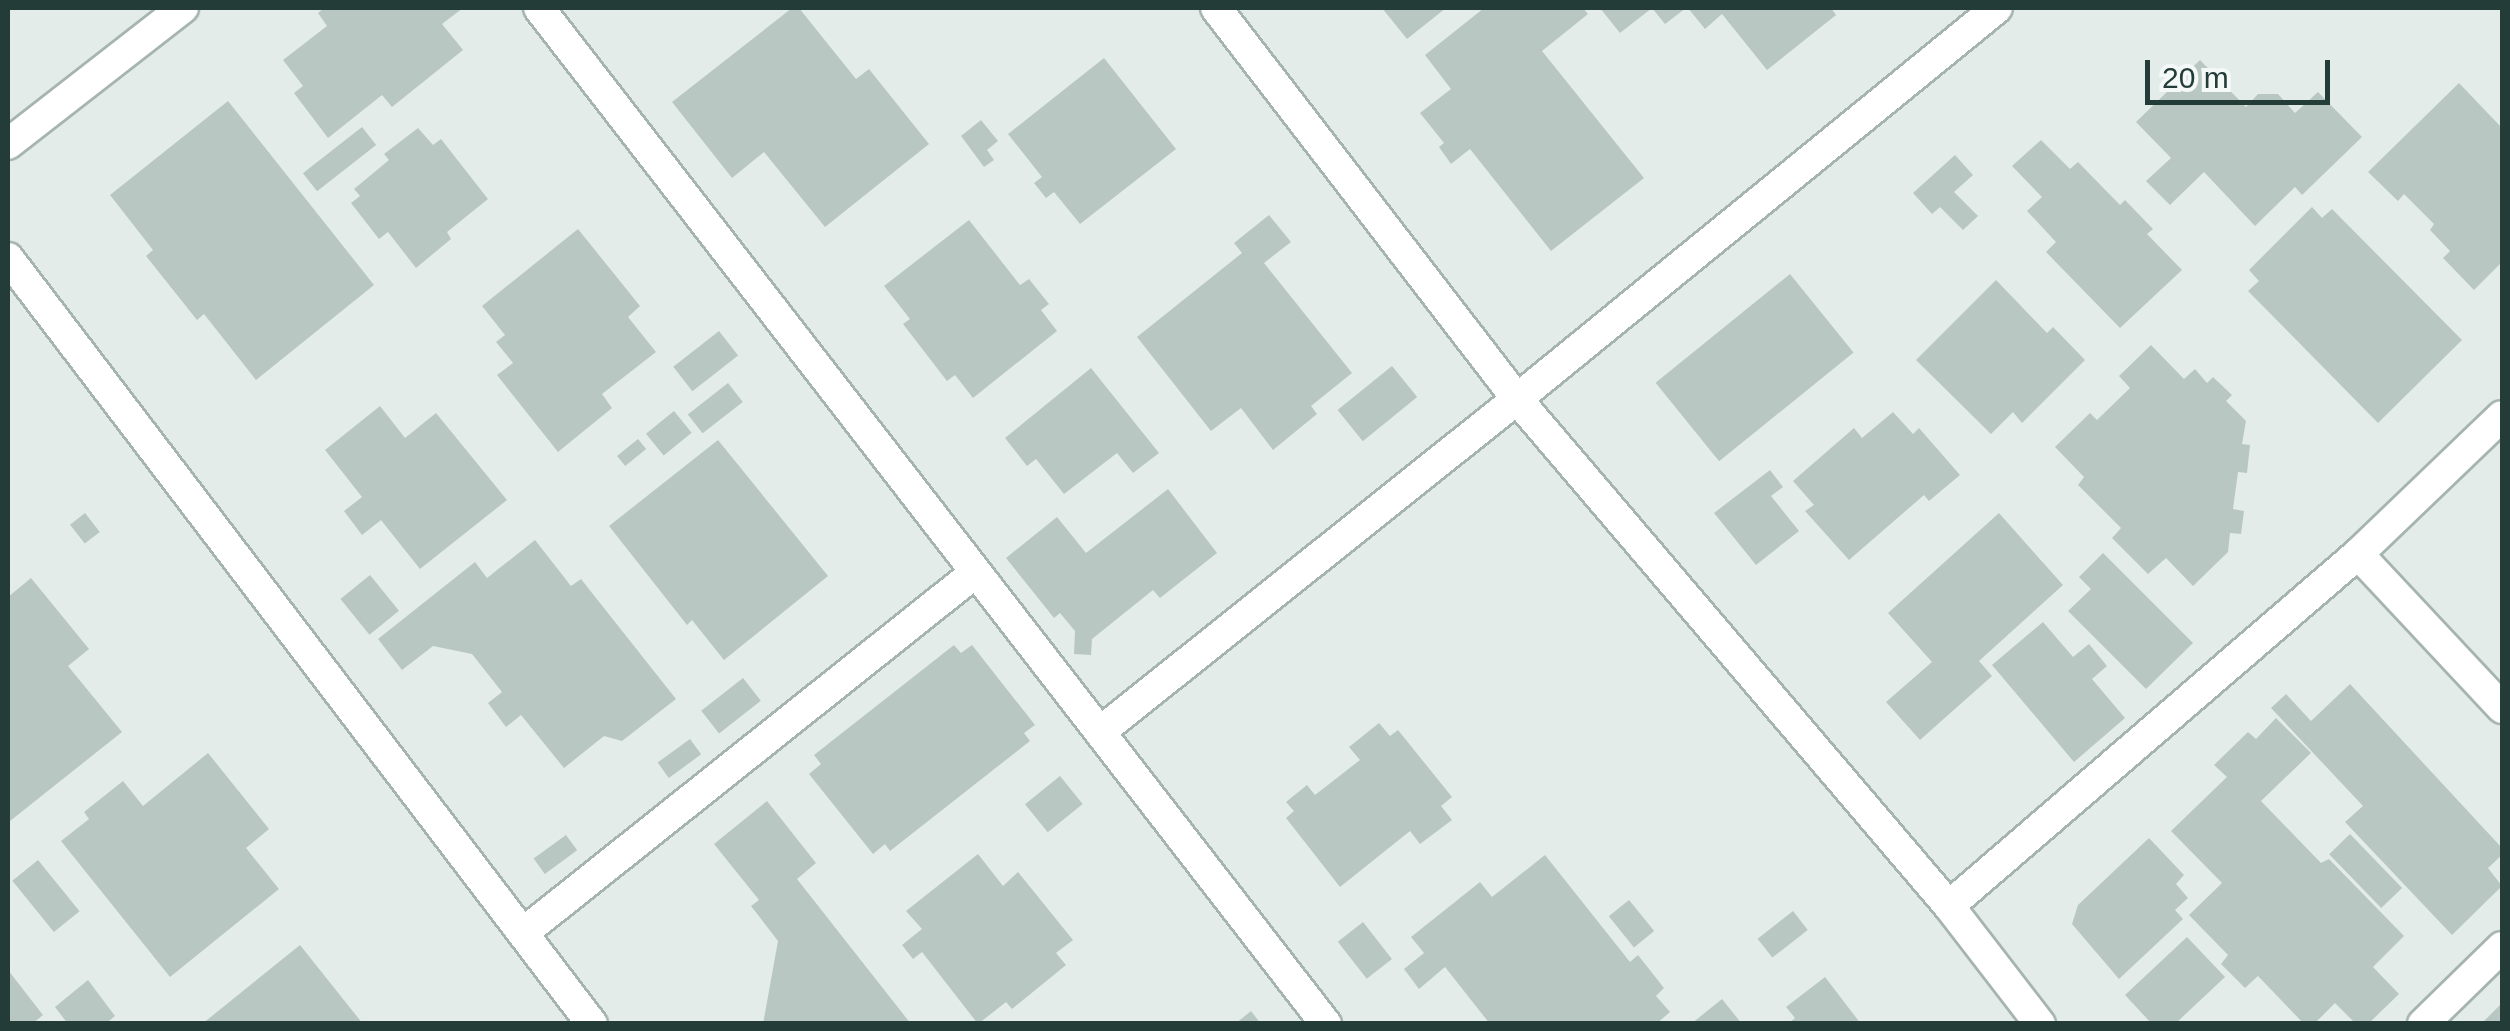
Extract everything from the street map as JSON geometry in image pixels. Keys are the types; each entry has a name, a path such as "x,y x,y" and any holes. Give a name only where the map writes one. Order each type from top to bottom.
{"street":[{"path":"8,144 183,8"},
{"path":"538,8 1326,1024"},
{"path":"1216,8 1517,400 1948,906 2040,1024"},
{"path":"1100,732 1517,400 1997,8"},
{"path":"8,258 592,1024"},
{"path":"1948,906 2358,554 2502,416"},
{"path":"2358,554 2502,708"},
{"path":"523,933 976,572"},
{"path":"2423,1024 2502,947"}],"building":[{"path":"324,8 463,8 442,24 463,50 392,107 382,95 328,138 294,93 303,86 283,60 327,26 318,13"},
{"path":"792,8 799,8 856,79 869,69 929,144 825,227 764,152 732,178 672,102"},
{"path":"1382,8 1446,8 1407,39"},
{"path":"1484,8 1583,8 1588,14 1542,51 1644,178 1551,251 1470,149 1451,164 1439,147 1444,143 1420,113 1451,89 1425,55"},
{"path":"1600,8 1652,8 1620,33"},
{"path":"1652,8 1686,8 1665,24"},
{"path":"1688,8 1831,8 1836,15 1767,70 1722,14 1705,29"},
{"path":"1104,58 1176,149 1080,224 1054,192 1046,198 1034,183 1042,177 1008,134"},
{"path":"2200,60 2246,107 2258,94 2278,94 2295,113 2318,92 2362,137 2302,195 2295,187 2255,226 2204,172 2170,205 2146,181 2171,158 2136,122"},
{"path":"2459,83 2502,128 2502,262 2474,290 2443,258 2450,251 2430,230 2434,224 2404,194 2398,201 2368,172"},
{"path":"228,101 374,285 256,380 204,314 197,320 146,256 153,250 110,195"},
{"path":"981,120 998,141 987,150 994,160 984,167 961,136"},
{"path":"362,127 376,145 317,191 303,173"},
{"path":"418,128 433,145 441,139 488,199 447,232 451,239 416,268 388,232 379,239 351,203 360,196 354,189 389,160 384,154"},
{"path":"2041,140 2070,169 2078,162 2120,205 2125,200 2153,229 2147,234 2182,270 2120,328 2046,252 2056,242 2027,211 2042,197 2012,166"},
{"path":"1955,155 1973,175 1954,192 1978,216 1963,230 1940,207 1932,214 1913,193"},
{"path":"2312,207 2322,218 2332,209 2462,340 2378,423 2248,291 2259,281 2249,270"},
{"path":"1269,215 1291,242 1264,263 1352,373 1311,406 1317,414 1273,450 1241,408 1211,431 1137,337 1242,253 1234,243"},
{"path":"969,220 1020,285 1029,279 1049,304 1041,310 1057,331 973,398 955,375 947,381 903,324 910,319 884,286"},
{"path":"578,229 640,306 628,317 656,352 602,394 612,408 558,452 497,375 513,363 496,342 505,335 482,306"},
{"path":"1790,274 1854,352 1719,461 1656,383"},
{"path":"1996,280 2047,333 2053,327 2085,360 2022,423 2013,412 1991,434 1916,360"},
{"path":"719,331 738,355 692,391 673,367"},
{"path":"2151,345 2184,379 2195,369 2207,383 2213,377 2232,395 2226,401 2246,421 2242,444 2250,445 2247,473 2238,472 2233,509 2244,511 2241,534 2230,533 2228,552 2193,586 2166,558 2148,574 2112,538 2121,528 2078,485 2084,477 2055,447 2090,413 2097,420 2130,388 2119,376"},
{"path":"1392,366 1417,397 1363,441 1338,410"},
{"path":"1091,368 1159,453 1133,473 1117,453 1064,494 1036,459 1027,466 1005,438"},
{"path":"728,383 743,402 703,433 688,414"},
{"path":"380,406 405,438 436,413 507,500 420,569 381,520 362,535 344,511 362,497 325,450"},
{"path":"674,411 692,433 664,455 646,434"},
{"path":"1893,412 1913,434 1919,428 1960,475 1929,501 1924,495 1849,560 1805,511 1814,505 1793,481 1854,428 1862,438"},
{"path":"638,439 646,449 625,466 617,456"},
{"path":"718,440 828,576 724,660 692,620 687,625 609,526"},
{"path":"1770,470 1783,487 1771,496 1799,531 1756,565 1714,513"},
{"path":"1168,489 1217,553 1160,598 1153,590 1092,639 1091,655 1074,654 1075,631 1060,613 1054,618 1006,558 1057,517 1086,553"},
{"path":"85,513 100,532 85,544 70,525"},
{"path":"1999,513 2063,585 1979,661 1992,676 1920,740 1886,702 1932,662 1888,613"},
{"path":"535,540 571,586 581,579 676,699 622,741 604,736 564,768 521,715 506,727 488,703 502,692 472,654 433,646 402,670 378,639 475,562 487,578"},
{"path":"2103,553 2193,643 2146,689 2068,611 2091,589 2079,577"},
{"path":"370,575 399,611 369,635 340,599"},
{"path":"31,578 89,649 68,666 122,732 10,821 8,597"},
{"path":"2043,622 2073,657 2089,644 2107,666 2092,679 2125,718 2074,762 1992,665"},
{"path":"954,645 961,653 972,645 1035,725 1024,733 1030,741 890,851 885,844 873,854 809,774 821,764 814,755"},
{"path":"743,678 761,701 719,733 701,711"},
{"path":"2350,684 2502,848 2502,855 2488,868 2502,886 2452,935 2345,822 2363,806 2271,708 2286,694 2311,721"},
{"path":"2276,718 2311,753 2261,801 2321,863 2329,859 2404,936 2373,967 2399,994 2368,1024 2356,1024 2335,1003 2314,1024 2304,1024 2258,976 2245,988 2221,964 2228,955 2189,915 2222,883 2171,831 2227,777 2214,765 2248,732 2256,739"},
{"path":"1379,723 1390,736 1398,730 1452,797 1441,806 1452,820 1420,844 1410,831 1340,887 1286,818 1294,811 1286,802 1307,785 1315,795 1360,760 1349,747"},
{"path":"690,739 701,754 669,778 658,763"},
{"path":"208,753 269,829 246,848 279,889 170,977 61,841 89,819 84,812 123,781 143,806"},
{"path":"1060,776 1083,804 1048,832 1025,804"},
{"path":"767,801 816,863 797,879 911,1024 763,1024 778,941 751,906 759,900 714,844"},
{"path":"2350,834 2402,888 2381,908 2329,854"},
{"path":"566,835 577,850 545,874 534,859"},
{"path":"2149,838 2184,875 2176,884 2188,898 2175,910 2183,919 2119,979 2072,924 2078,905"},
{"path":"978,854 1003,886 1018,872 1073,940 1056,953 1066,965 1012,1009 1006,1002 978,1024 922,952 913,959 902,945 922,929 906,911"},
{"path":"1545,855 1630,962 1638,955 1664,988 1656,996 1670,1012 1656,1024 1490,1024 1445,967 1419,989 1404,969 1424,953 1411,937 1480,882 1492,897"},
{"path":"38,860 80,911 54,932 12,881"},
{"path":"1629,900 1654,931 1634,947 1609,916"},
{"path":"1793,911 1808,930 1772,958 1758,939"},
{"path":"1363,922 1392,959 1367,979 1338,942"},
{"path":"2187,937 2225,977 2175,1024 2152,1024 2125,995"},
{"path":"300,945 363,1024 202,1024"},
{"path":"8,970 43,1015 32,1024 8,1024"},
{"path":"1825,977 1861,1024 1788,1024 1795,1018 1786,1007"},
{"path":"88,980 115,1016 105,1024 68,1024 55,1007"},
{"path":"1722,999 1742,1024 1691,1024"},
{"path":"2502,1003 2502,1024 2481,1024"},
{"path":"1251,1011 1261,1024 1235,1024"}]}
